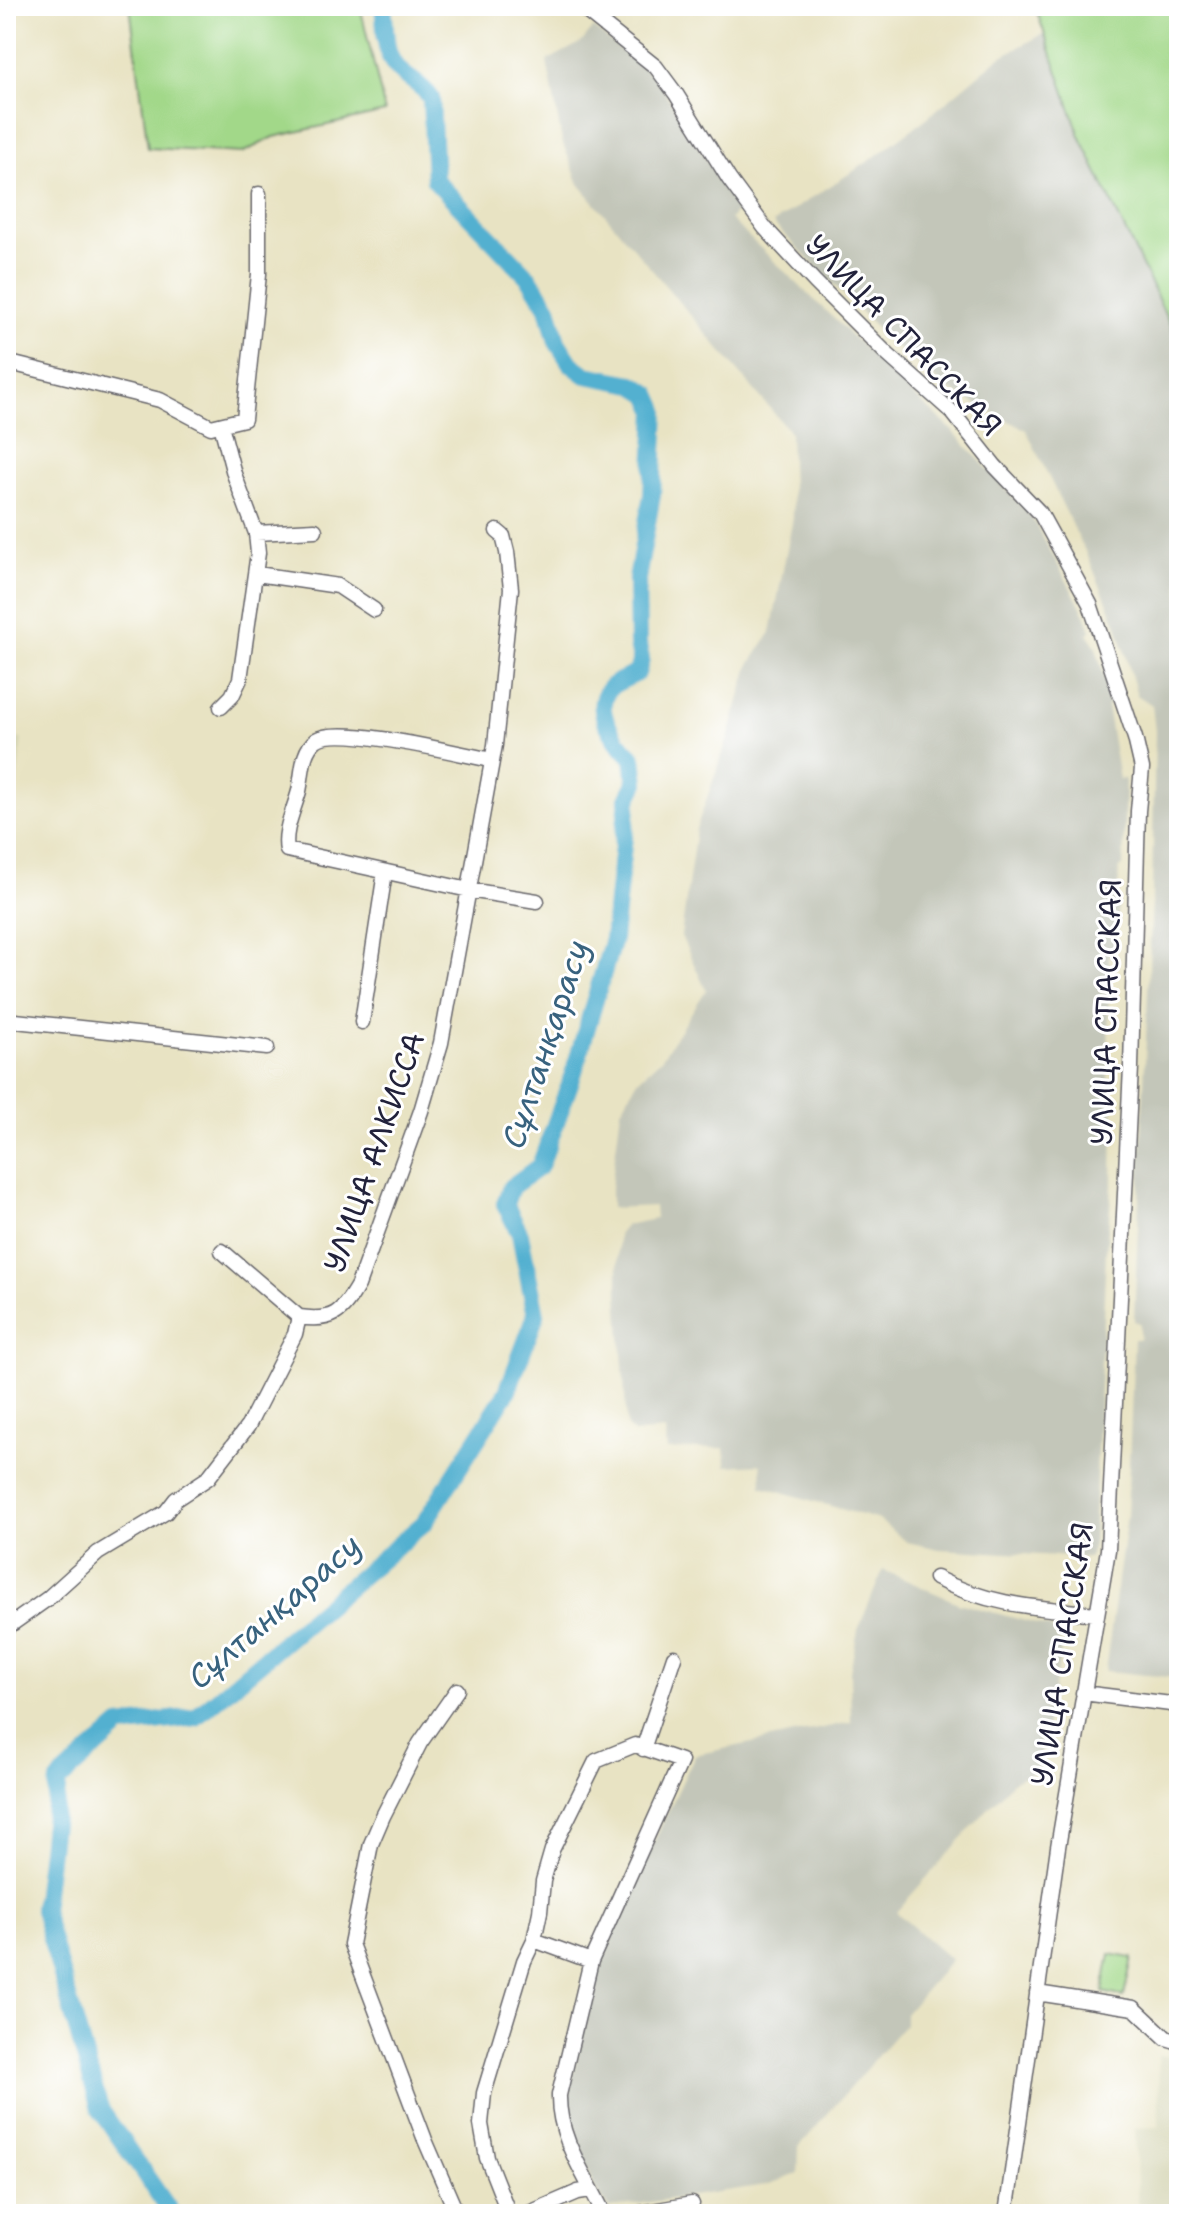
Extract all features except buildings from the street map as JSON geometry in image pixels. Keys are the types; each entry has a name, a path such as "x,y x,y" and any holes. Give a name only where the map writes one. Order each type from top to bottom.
{"street":[{"name":"УЛИЦА СПАССКАЯ","path":"580,6 656,67 765,228 867,334 953,413 995,466 1040,513 1090,604 1142,768 1108,1550 1083,1693 1006,2214"},
{"path":"6,362 160,400 211,427 244,419 259,274 259,194"},
{"path":"221,425 234,474 256,533 258,553 240,679 232,696 221,707"},
{"path":"256,533 315,530"},
{"name":"УЛИЦА АЛКИССА","path":"299,1317 318,1320 332,1316 348,1303 358,1285 421,1111 441,1043 495,745 511,589 507,552 503,536 497,531"},
{"path":"257,574 338,586 374,610"},
{"path":"491,760 406,743 325,736 314,741 306,754 285,839 287,850 469,890 537,901"},
{"path":"362,1022 385,872"},
{"path":"6,1020 267,1048"},
{"path":"6,1628 47,1599 98,1553 166,1512 176,1499 208,1478 248,1426 295,1334 299,1317 222,1251"},
{"path":"936,1578 959,1591 986,1600 1096,1614"},
{"path":"643,1749 674,1657"},
{"path":"457,1690 420,1743 371,1844 351,1944 425,2140 457,2214"},
{"path":"1083,1693 1179,1705"},
{"path":"509,2214 487,2158 481,2124 484,2093 524,1961 534,1940 543,1881 552,1850 596,1761 635,1745 681,1761 591,1961 559,2095 563,2133 604,2214"},
{"path":"534,1940 591,1961"},
{"path":"1037,1993 1134,2008 1166,2038 1179,2042"},
{"path":"527,2214 578,2192 590,2190"},
{"path":"635,2214 692,2204"}],"shaded area":[{"path":"593,28 656,78 738,210 730,219 952,430 1032,518 1086,616 1091,631 1088,633 1096,648 1111,702 1107,706 1119,779 1125,779 1117,948 1109,951 1108,1091 1113,1112 1112,1186 1106,1251 1093,1543 1089,1558 939,1549 907,1542 879,1520 762,1486 761,1464 726,1466 725,1448 667,1450 665,1430 633,1433 627,1426 618,1293 618,1235 626,1225 655,1219 654,1206 611,1208 621,1110 637,1081 662,1058 706,990 681,936 696,829 728,739 749,666 771,632 793,518 790,432 579,184 562,141 547,61 582,42"},
{"path":"1045,33 1080,136 1179,343 1179,1678 1105,1671 1127,1517 1134,1339 1140,1339 1140,1323 1134,1321 1152,899 1155,731 1152,705 1137,695 1117,625 1089,559 1026,430 948,389 893,344 773,223 869,161 927,118 997,59"},
{"path":"6,736 22,739 6,880"},
{"path":"883,1570 958,1603 1051,1628 1062,1645 1038,1770 1012,1782 896,1912 951,1960 905,2014 905,2024 799,2147 798,2174 766,2185 609,2208 595,2189 569,2129 565,2111 594,1984 635,1882 695,1755 851,1722 850,1672 858,1630"},
{"path":"1158,2056 1179,2056 1179,2214 1138,2214 1135,2128 1159,2127"}],"green space":[{"path":"130,6 360,6 385,112 274,137 242,153 148,148"},
{"path":"1035,6 1179,6 1179,343 1080,136"},
{"path":"1110,1954 1132,1958 1124,1997 1103,1992"}],"waterway":[{"name":"Сұлтанқарасу","path":"172,2214 100,2109 43,1910 58,1781 120,1726 196,1717 424,1523 507,1392 536,1315 520,1234 505,1204 511,1187 540,1166 572,1078 613,939 628,799 636,783 633,758 612,733 603,713 603,703 613,685 637,673 641,659 637,579 652,495 656,410 649,394 633,384 586,375 571,364 557,342 548,307 529,278 435,180 431,98 401,72 389,55 383,6"}]}
